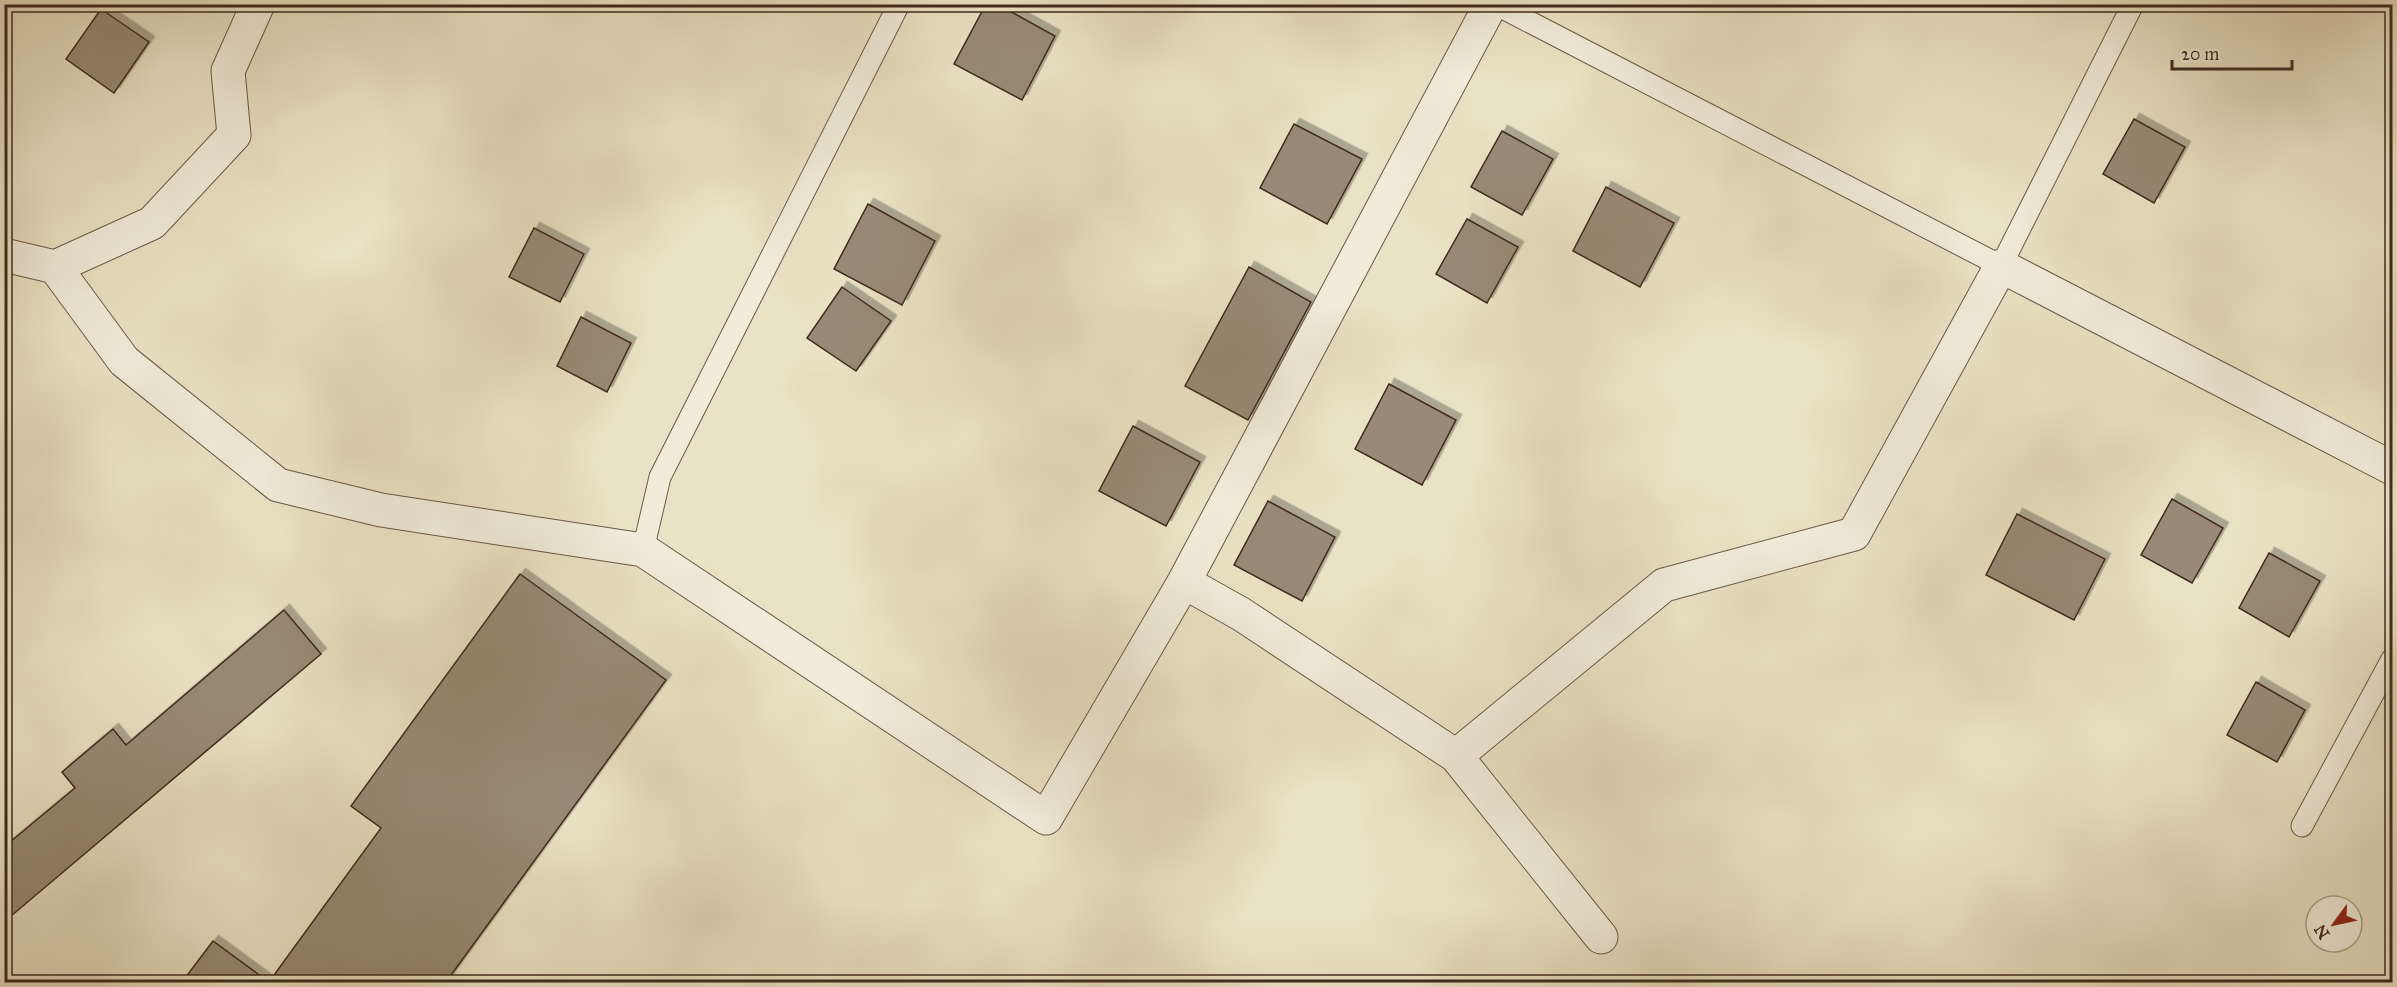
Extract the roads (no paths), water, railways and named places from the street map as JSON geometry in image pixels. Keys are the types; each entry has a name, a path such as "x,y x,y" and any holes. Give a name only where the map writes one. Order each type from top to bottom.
{"street":[{"path":"4,255 55,267 152,223 234,135 228,71 258,4"},
{"path":"55,267 124,361 278,485 381,510 643,550 1046,818 1184,582 1493,4"},
{"path":"1456,756 1664,585 1854,534 2001,266 2392,468"},
{"path":"1184,582 1241,614 1456,756 1601,937"}],"lane":[{"path":"643,550 660,477 899,4"},
{"path":"1493,4 2001,266 2133,4"},
{"path":"2302,826 2392,659"}]}
